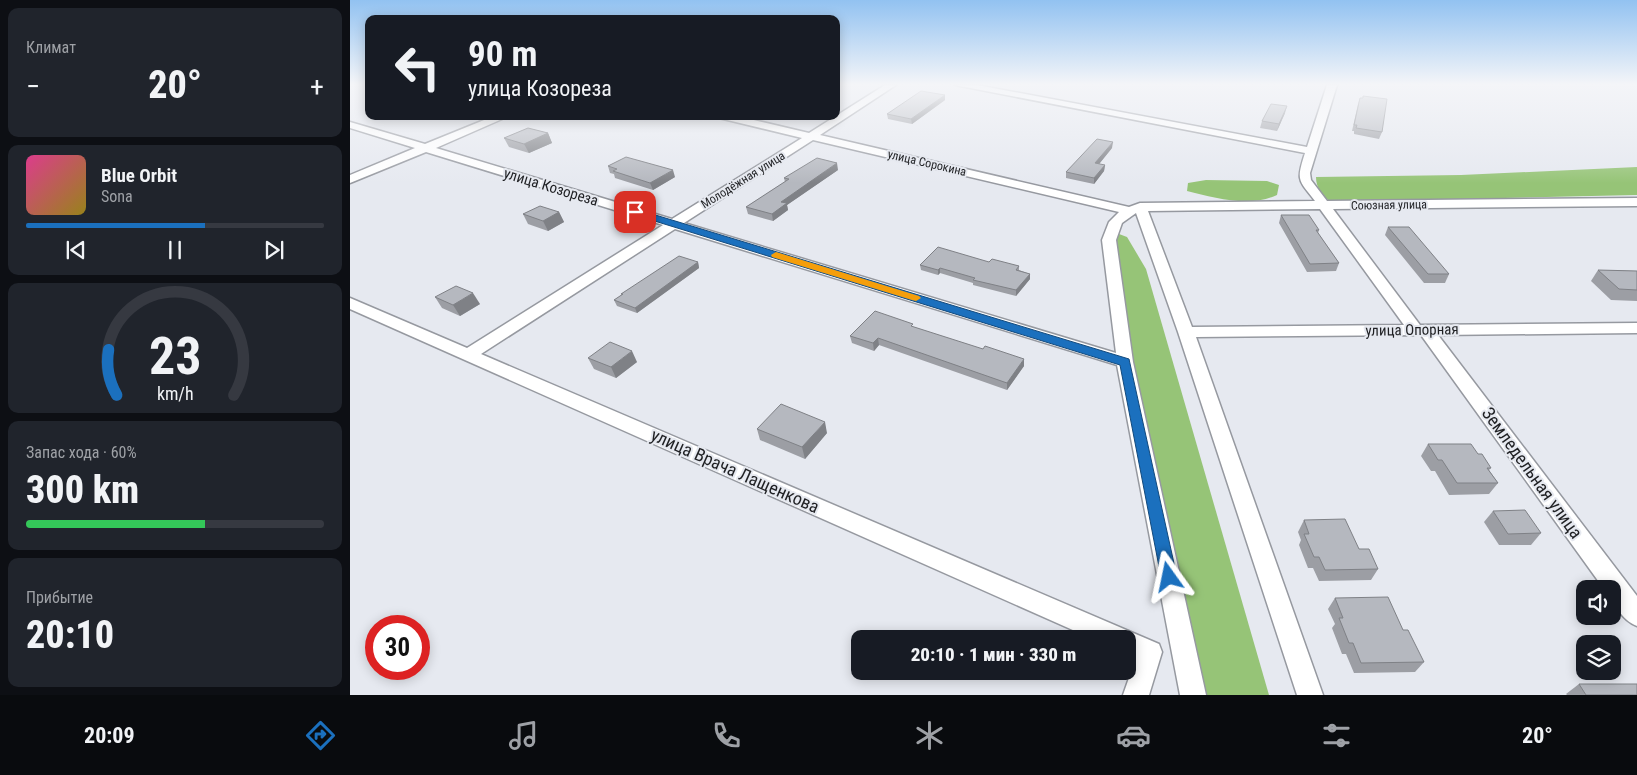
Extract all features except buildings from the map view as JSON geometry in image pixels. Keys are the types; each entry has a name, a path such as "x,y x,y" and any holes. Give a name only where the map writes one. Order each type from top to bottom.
{"street":[{"path":"1130,117 1311,151"},
{"name":"Земледельная улица","path":"1320,117 1304,174 1305,180 1637,615"},
{"path":"350,178 494,120"},
{"name":"улица Сорокина","path":"740,120 1135,209"},
{"name":"Молодёжная улица","path":"467,355 838,120"},
{"name":"улица Козореза","path":"350,125 1125,362"},
{"name":"Союзная улица","path":"1135,209 1637,202"},
{"path":"1193,695 1125,362 1109,240 1113,225 1125,212 1135,209 1186,332 1310,695"},
{"name":"улица Врача Лащенкова","path":"350,303 1099,630"},
{"name":"улица Опорная","path":"1186,332 1637,328"},
{"path":"1136,646 1150,652 1136,695"}],"green space":[{"path":"1637,167 1637,195 1330,202 1320,191 1316,177 1461,175"},
{"path":"1206,180 1267,181 1279,185 1277,195 1255,201 1232,200 1187,191 1188,183"},
{"path":"1119,234 1127,237 1146,269 1269,695 1200,695 1124,329 1115,242"}],"slow traffic":[{"path":"776,255 916,298"}],"route":[{"path":"635,212 1125,362 1169,577"}]}
